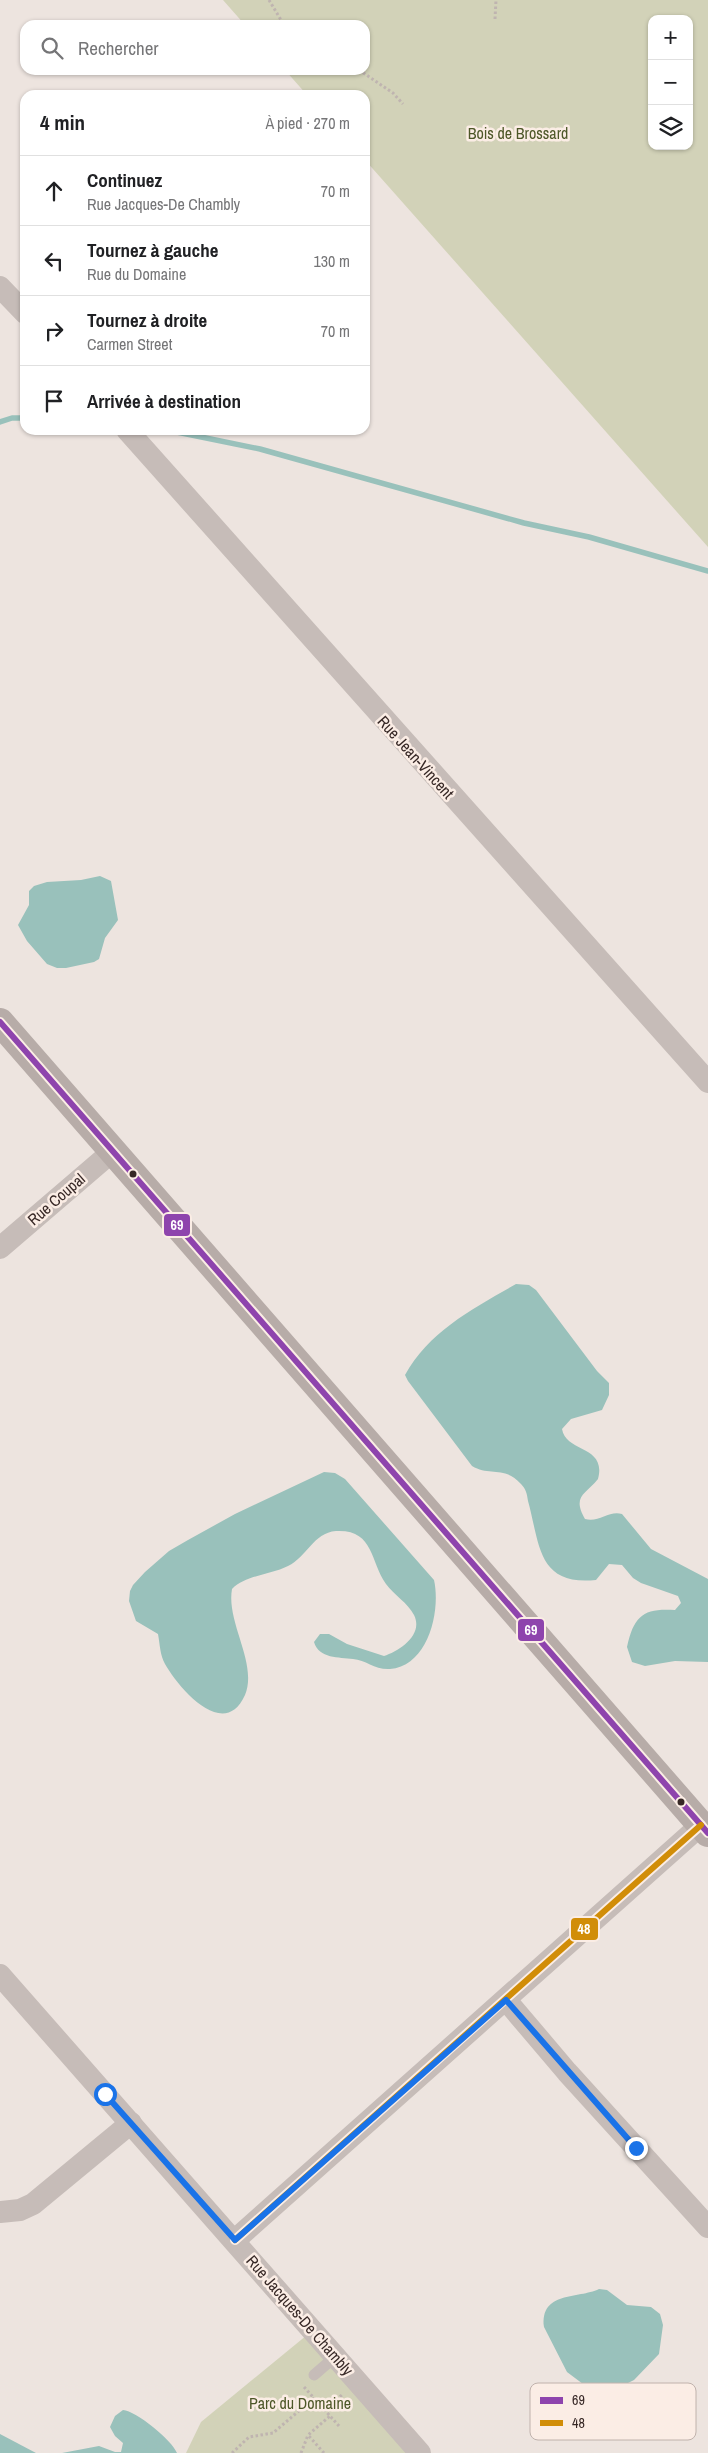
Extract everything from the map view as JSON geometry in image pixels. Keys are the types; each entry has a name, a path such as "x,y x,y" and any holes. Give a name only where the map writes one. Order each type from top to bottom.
{"street":[{"path":"0,287 20,308"},
{"name":"Rue Jean-Vincent","path":"130,435 708,1082"},
{"path":"0,1022 704,1829 506,2000 235,2240"},
{"name":"Rue Coupal","path":"0,1248 113,1152"},
{"name":"Rue Jacques-De Chambly","path":"0,1975 235,2240 420,2453"},
{"path":"506,2000 567,2072 708,2228"},
{"path":"0,2212 20,2210 33,2204 131,2123"}],"lane":[{"path":"314,2375 336,2356"}],"path":[{"path":"269,0 281,20"},
{"path":"495,19 496,0"},
{"path":"366,75 393,93 403,104"},
{"path":"301,2382 339,2426"},
{"path":"325,2410 347,2391"},
{"path":"232,2453 249,2437 273,2433 314,2398"},
{"path":"300,2453 308,2435 330,2416"},
{"path":"308,2435 324,2453"}],"green space":[{"name":"Bois de Brossard","path":"223,0 708,0 708,547 370,166 370,90 303,90 289,75 370,75 370,20 241,20"},
{"name":"Parc du Domaine","path":"307,2335 409,2453 186,2453 201,2422"}],"water":[{"path":"100,876 111,881 118,920 105,938 99,959 94,962 66,968 57,968 47,964 27,941 18,925 29,905 29,891 34,886 47,882 81,880"},
{"path":"516,1284 529,1285 536,1290 597,1371 609,1383 609,1395 602,1410 571,1419 562,1429 565,1437 597,1460 599,1468 598,1479 580,1500 581,1511 585,1519 590,1520 617,1513 622,1514 651,1549 708,1579 708,1662 675,1661 645,1666 632,1662 627,1647 633,1627 637,1621 648,1612 675,1610 681,1603 678,1596 641,1583 633,1578 622,1565 609,1564 596,1580 577,1580 562,1576 552,1569 544,1559 539,1546 527,1494 523,1486 509,1475 485,1471 472,1466 408,1381 405,1375 415,1359 440,1333 484,1302"},
{"path":"324,1472 335,1473 345,1479 434,1580 436,1593 435,1607 429,1635 414,1658 403,1666 390,1669 380,1668 358,1660 330,1656 320,1652 314,1642 320,1634 329,1634 347,1644 384,1656 403,1646 416,1629 414,1615 386,1584 364,1541 358,1535 348,1532 336,1531 328,1533 321,1536 295,1562 281,1569 244,1581 232,1589 233,1615 245,1656 248,1683 245,1695 236,1708 225,1713 214,1712 202,1706 190,1696 171,1674 162,1657 158,1634 136,1621 129,1601 130,1591 145,1572 169,1551 235,1514"},
{"path":"599,2289 607,2290 627,2305 651,2307 660,2314 663,2325 659,2354 634,2380 628,2383 582,2383 567,2372 544,2327 544,2315 548,2307 554,2302 562,2298"},
{"path":"123,2410 136,2415 153,2427 174,2447 177,2453 62,2453 99,2446 115,2452 121,2452 123,2443 115,2436 110,2427 115,2416"},
{"path":"0,2434 36,2453 0,2453"}],"waterway":[{"path":"0,422 12,418 20,418"},
{"path":"191,435 260,449 524,523 589,537 708,571"}],"transit line":[{"name":"69","path":"0,1022 708,1833"},
{"name":"48","path":"235,2240 701,1825"}],"route":[{"path":"105,2094 235,2240 506,2000 567,2072 636,2148"}]}
